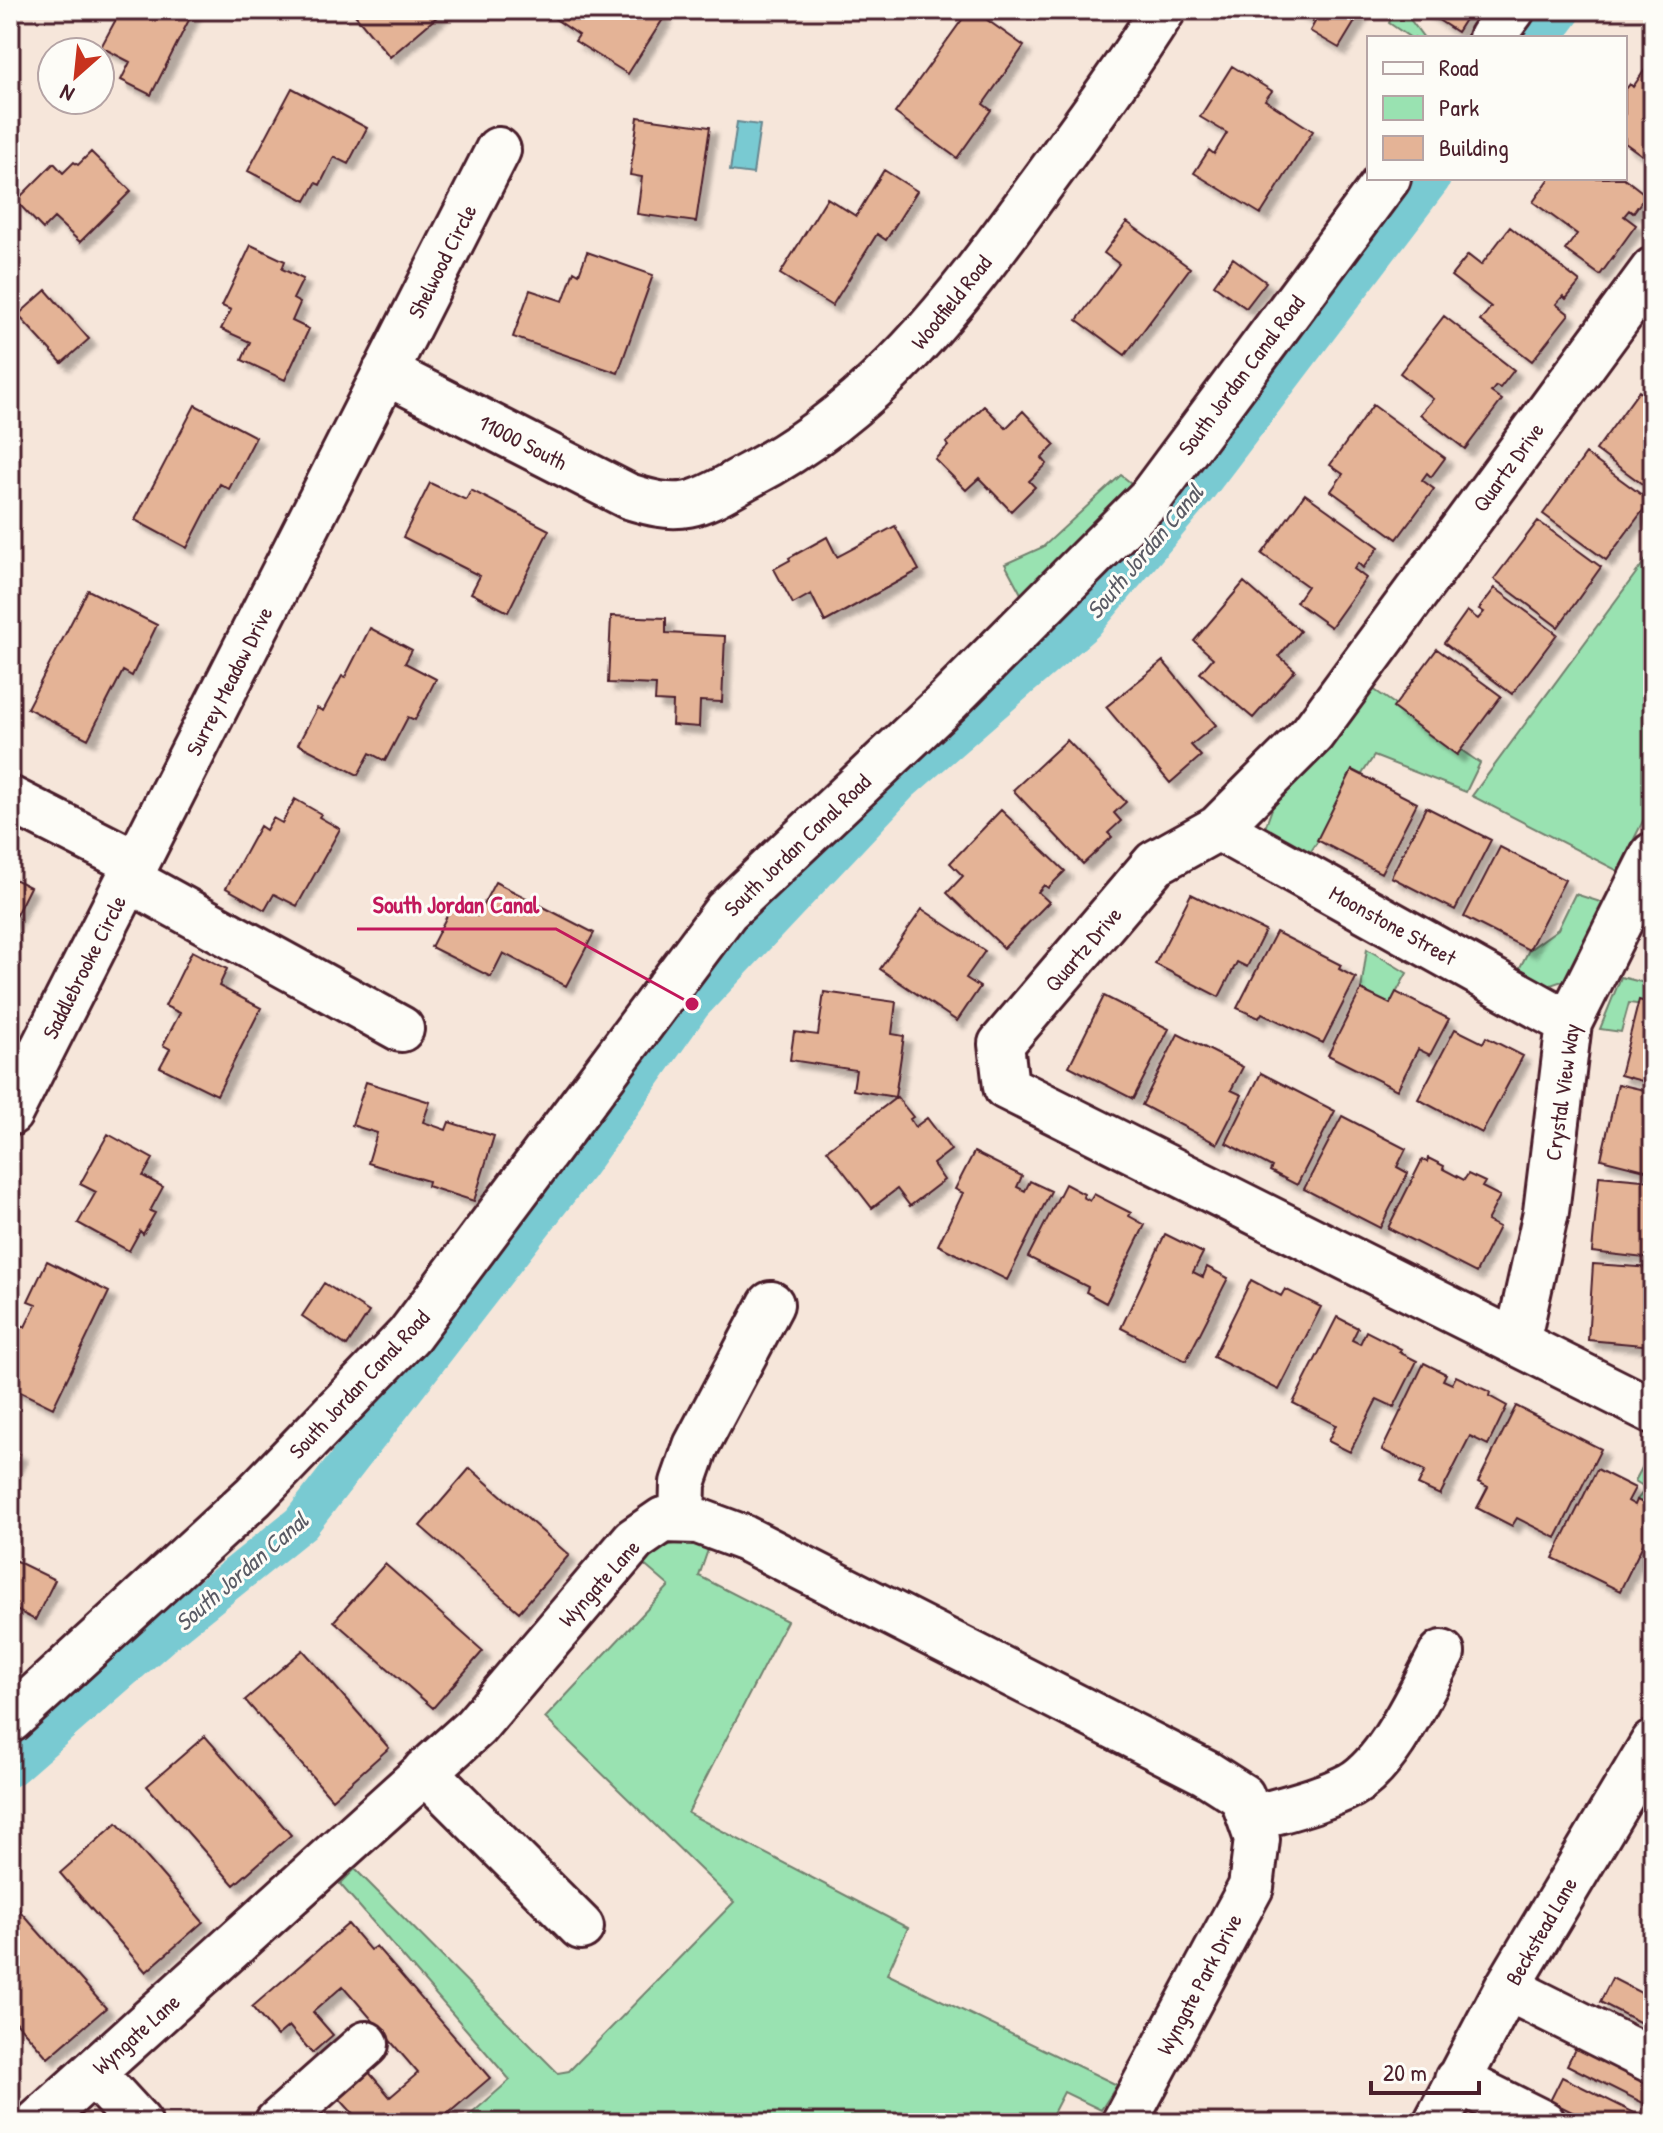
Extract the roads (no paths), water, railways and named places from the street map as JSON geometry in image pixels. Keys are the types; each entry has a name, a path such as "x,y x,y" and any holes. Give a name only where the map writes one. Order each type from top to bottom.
{"street":[{"name":"Woodfield Road","path":"663,506 687,504 708,497 778,461 844,414 908,356 965,290 1089,120 1163,10"},
{"path":"1492,36 1512,10"},
{"name":"Shelwood Circle","path":"385,372 498,150"},
{"name":"South Jordan Canal Road","path":"10,1720 254,1496 409,1335 726,911 949,700 1150,498 1387,180"},
{"name":"Quartz Drive","path":"1653,270 1312,734 1218,828 1155,863 1001,1044 1006,1087 1653,1411"},
{"name":"11000 South","path":"385,372 628,496 663,506"},
{"name":"Surrey Meadow Drive","path":"132,871 385,372"},
{"path":"10,799 401,1029"},
{"name":"Moonstone Street","path":"1218,828 1569,1023"},
{"name":"Crystal View Way","path":"1517,1343 1546,1212 1569,1023 1653,855"},
{"name":"Saddlebrooke Circle","path":"10,1113 132,871"},
{"path":"771,1304 696,1446 683,1483 682,1520 698,1521 744,1538 1206,1773 1242,1796 1254,1829 1365,1775 1388,1749 1442,1653"},
{"name":"Wyngate Lane","path":"37,2123 475,1727 634,1540 663,1520 682,1520"},
{"name":"Beckstead Lane","path":"1436,2123 1507,1988 1653,1743"},
{"path":"425,1771 581,1927"},
{"name":"Wyngate Park Drive","path":"1124,2123 1251,1887 1254,1829"},
{"path":"1507,1988 1653,2061"},
{"path":"277,2123 366,2044"},
{"path":"93,2073 139,2123"},
{"path":"1457,2080 1543,2123"}],"water":[{"path":"737,122 760,125 753,174 730,171"}],"waterway":[{"name":"South Jordan Canal","path":"1544,36 1563,10"},
{"name":"South Jordan Canal","path":"10,1768 168,1630 301,1523 579,1164 692,1004 900,783 1084,623 1195,491 1430,180"}],"place":[{"name":"South Jordan Canal","path":"692,1004"}]}
